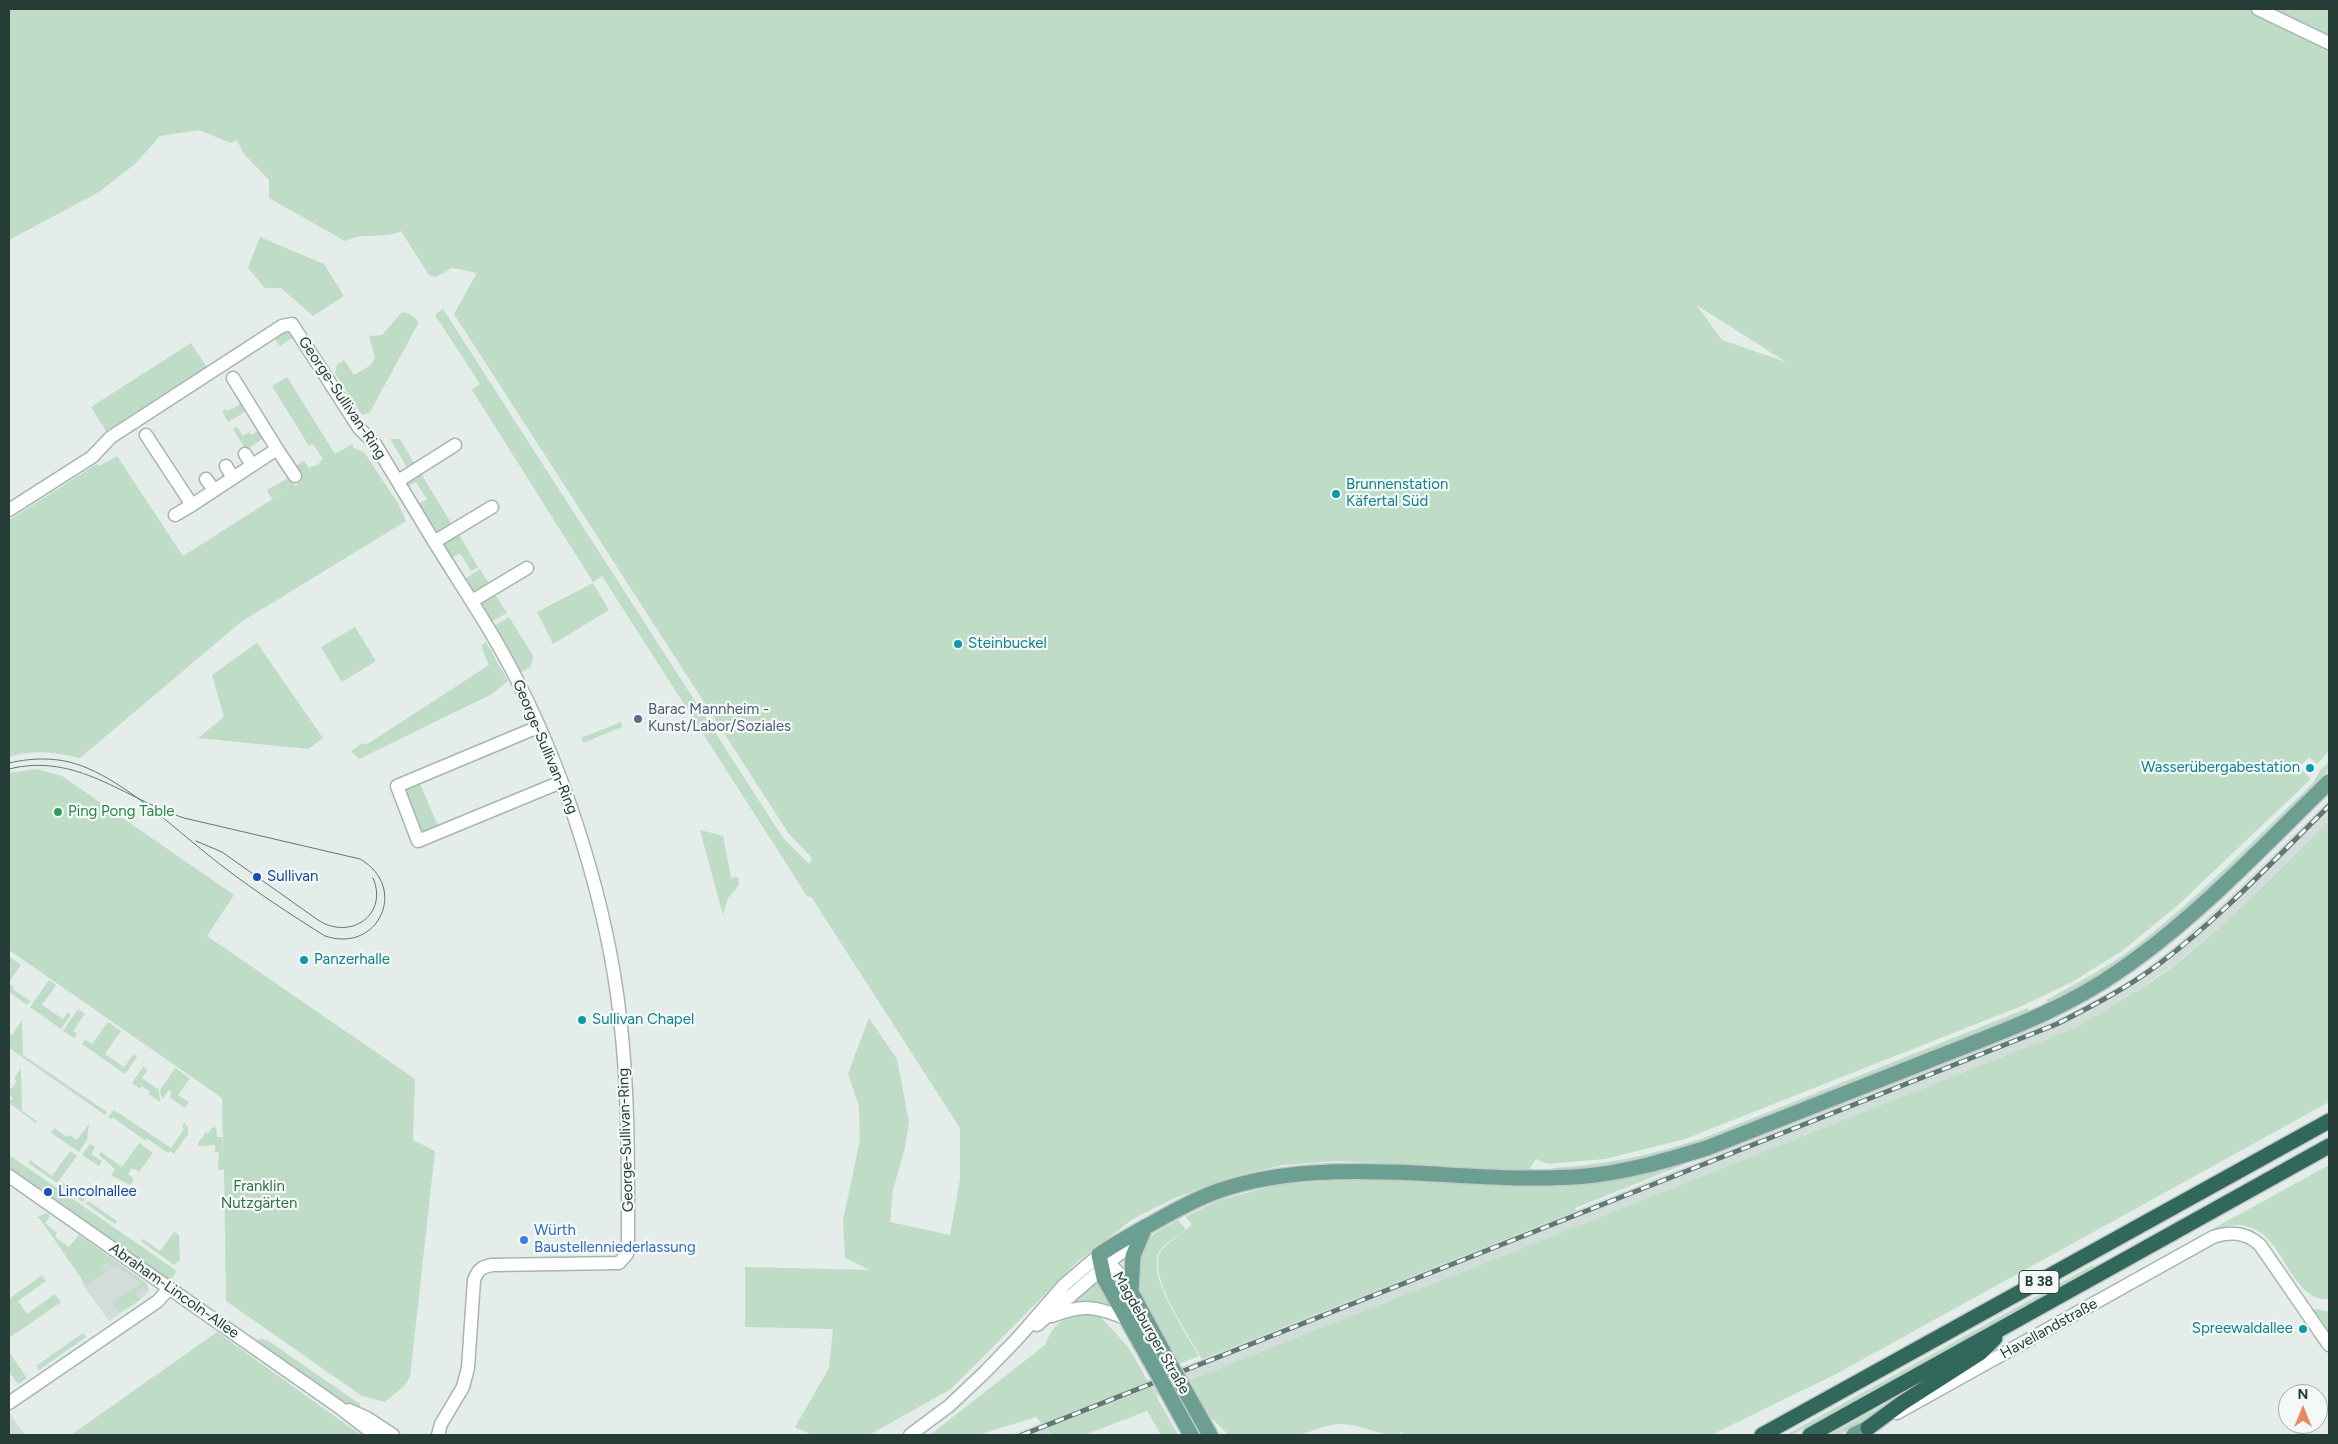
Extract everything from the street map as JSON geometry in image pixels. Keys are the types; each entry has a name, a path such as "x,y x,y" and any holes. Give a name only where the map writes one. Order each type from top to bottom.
{"highway":[{"name":"B 38","path":"1762,1435 2329,1122"},
{"name":"B 38","path":"1810,1435 2329,1146"},
{"path":"1868,1428 1902,1403 1980,1353 2007,1326"}],"main road":[{"path":"1103,1262 1128,1235 1142,1232 1174,1212 1218,1191 1260,1180 1306,1173 1358,1171 1476,1177 1586,1176 1662,1162 1707,1148 1984,1038 2085,992 2119,972 2199,907 2329,782"},
{"path":"1131,1292 1133,1256 1142,1232"},
{"name":"Magdeburger Straße","path":"1103,1262 1104,1278 1192,1435"},
{"name":"Magdeburger Straße","path":"1131,1292 1211,1434"},
{"name":"Havellandstraße","path":"1854,1435 1868,1428"}],"street":[{"path":"2258,9 2329,43"},
{"name":"George-Sullivan-Ring","path":"9,510 92,457 111,437 282,326 292,324 359,428 375,444 472,601 504,654 538,727 578,826 609,952 620,1016 626,1094 627,1254 619,1264 492,1265 483,1266 478,1270 474,1280 468,1368 463,1387 440,1430 428,1435"},
{"path":"233,378 295,476"},
{"path":"146,435 192,505"},
{"path":"398,481 455,445"},
{"path":"175,515 277,449"},
{"path":"244,454 252,465"},
{"path":"226,466 233,478"},
{"path":"206,478 214,490"},
{"path":"434,542 492,507"},
{"path":"472,601 526,568"},
{"path":"538,727 397,786 418,841 561,782"},
{"name":"Abraham-Lincoln-Allee","path":"9,1176 339,1407 375,1435"},
{"name":"Havellandstraße","path":"1868,1428 1908,1408 2213,1237 2224,1234 2246,1235 2260,1245 2329,1345"},
{"path":"1017,1339 1045,1319 1103,1262"},
{"path":"910,1435 949,1406 1017,1339 1064,1285 1103,1262"},
{"name":"Magdeburger Straße","path":"1103,1262 1116,1270 1131,1292"},
{"path":"9,1403 158,1300 169,1288"},
{"path":"1045,1319 1069,1309 1093,1307 1127,1319"},
{"name":"Abraham-Lincoln-Allee","path":"339,1407 367,1418 393,1435"}],"shaded area":[{"path":"2329,800 2329,821 2235,913 2180,960 2124,1000 2075,1028 1190,1380 1155,1397 1151,1395 1049,1435 1011,1435 2062,1017 2130,981 2179,943 2230,897"},
{"path":"79,1235 146,1283 149,1288 146,1295 109,1321 81,1282 84,1280"},
{"path":"9,1412 25,1435 9,1435"}],"green space":[{"path":"9,9 2329,9 2329,751 2317,764 2309,757 2299,767 2311,779 2178,905 2122,951 2072,982 2024,1005 1685,1139 1605,1159 1548,1164 1536,1159 1528,1171 1340,1161 1283,1165 1228,1178 1175,1198 1133,1219 1078,1261 951,1389 869,1435 812,1435 795,1427 829,1368 833,1329 745,1327 745,1267 870,1270 845,1258 843,1220 860,1140 859,1106 848,1074 869,1018 897,1059 909,1122 905,1147 893,1190 890,1222 950,1235 960,1179 960,1128 812,898 807,896 602,576 593,582 472,390 480,384 435,315 443,309 783,838 809,864 812,858 789,834 454,314 477,273 452,268 436,277 429,275 401,231 388,235 360,236 345,241 269,198 269,180 243,153 237,140 231,143 199,130 160,136 135,164 99,192 11,239 9,242","holes":["1698,306 1786,362 1722,340"]},
{"path":"260,237 324,264 344,296 313,316 281,288 265,288 248,268"},
{"path":"402,312 410,314 419,322 370,412 362,415 335,373 337,365 344,360 354,375 371,365 375,358 369,336 382,335"},
{"path":"285,331 290,331 295,336 280,346 274,338"},
{"path":"191,343 207,367 106,431 91,407"},
{"path":"287,377 335,454 352,444 354,448 364,452 399,505 406,521 241,622 80,758 44,752 17,754 9,757 9,520 97,464 99,466 117,456 183,556 290,488 272,499 267,490 288,478 283,467 295,486 301,482 292,468 304,461 309,468 320,464 319,462 323,459 313,444 309,446 272,386"},
{"path":"233,386 248,410 228,422 222,411 225,409 227,411 239,405 239,400 231,388"},
{"path":"254,420 265,437 246,450 233,429 237,427 243,436 249,432 251,435 258,431 252,421"},
{"path":"390,439 400,439 415,465 408,469"},
{"path":"420,472 453,526 438,533 419,504 427,499 416,482 407,487 406,482"},
{"path":"458,533 478,567 471,571 460,553 452,558 442,542"},
{"path":"480,569 490,585 477,593 473,592 465,579"},
{"path":"593,583 609,610 553,644 537,612"},
{"path":"494,593 507,613 491,622 480,605 481,602"},
{"path":"509,617 533,656 531,667 520,673 494,626"},
{"path":"355,627 376,661 342,682 321,647"},
{"path":"486,642 508,681 492,694 359,759 351,751 363,743 366,745 489,665 481,646"},
{"path":"257,643 323,738 308,749 198,738 224,717 212,675"},
{"path":"621,722 622,727 583,743 581,738"},
{"path":"2329,762 2329,770 2319,780 2318,784 2231,870 2185,912 2138,950 2117,964 2050,1003 2046,1000 2115,960 2160,926 2249,846 2313,783 2321,769"},
{"name":"Franklin Nutzgärten","path":"36,769 62,776 234,895 207,936 415,1079 413,1140 435,1151 410,1377 404,1386 385,1402 362,1396 226,1301 224,1170 218,1170 219,1152 215,1152 215,1145 198,1146 206,1132 208,1133 212,1128 216,1127 217,1137 222,1137 223,1160 222,1098 9,950 9,773"},
{"path":"419,781 439,828 424,834 420,832 404,791 405,787"},
{"path":"2329,821 2329,1102 1836,1374 1711,1435 1405,1435 1401,1432 1397,1435 1390,1435 1348,1424 1340,1424 1328,1425 1295,1435 1279,1437 1229,1435 1207,1414 1190,1380 2075,1028 2168,970 2201,944"},
{"path":"700,830 723,836 731,878 738,877 739,885 728,898 723,915"},
{"path":"10,957 21,965 9,982 9,959"},
{"path":"49,980 56,985 42,1005 63,1019 68,1012 71,1015 61,1029 30,1007"},
{"path":"9,983 14,987 12,989 30,1001 27,1005 9,992"},
{"path":"2028,1008 2028,1013 1855,1083 1843,1085 1833,1092 1710,1142 1640,1161 1554,1171 1553,1168 1593,1164 1649,1154 1706,1137"},
{"path":"78,1009 85,1014 73,1031 77,1034 74,1038 63,1031"},
{"path":"22,1020 23,1055 107,1112 105,1115 9,1048 9,1033 12,1035"},
{"path":"108,1022 121,1031 105,1054 124,1067 134,1054 137,1057 125,1074 82,1044 85,1040 92,1044"},
{"path":"143,1067 148,1070 142,1078 159,1090 160,1102 148,1094 150,1092 142,1086 140,1089 132,1083"},
{"path":"21,1068 22,1111 37,1121 36,1123 9,1103 13,1098 9,1095 9,1088 11,1089 17,1081 14,1078"},
{"path":"175,1068 190,1078 178,1095 189,1102 185,1108 169,1097 172,1092 169,1090 163,1098 161,1096 160,1090"},
{"path":"114,1110 171,1148 184,1129 182,1127 184,1123 188,1127 188,1134 174,1154 170,1151 168,1153 146,1138 146,1141 112,1117 111,1119 108,1117"},
{"path":"89,1124 87,1140 79,1152 51,1133 54,1128 67,1137 69,1135 77,1140"},
{"path":"1758,1135 1575,1208 1576,1211 1202,1359 1172,1307 1160,1277 1158,1264 1160,1253 1192,1224 1185,1217 1217,1201 1283,1183 1375,1179 1541,1184"},
{"path":"139,1143 153,1153 139,1172 132,1168 128,1174 134,1179 130,1185 111,1175 115,1169 99,1155 101,1152 122,1167"},
{"path":"90,1144 95,1147 91,1154 102,1161 99,1166 82,1155"},
{"path":"70,1151 77,1156 57,1183 28,1163 30,1160 52,1176"},
{"path":"9,1155 177,1271 170,1281 9,1170"},
{"path":"2329,1165 2329,1299 2316,1297 2305,1290 2296,1280 2270,1241 2258,1231 2236,1225 2207,1232"},
{"path":"63,1183 85,1199 83,1202 61,1186"},
{"path":"88,1201 117,1221 115,1224 86,1204"},
{"path":"46,1213 50,1216 45,1223 57,1233 55,1237 69,1247 79,1235 146,1283 149,1292 145,1287 136,1293 140,1300 120,1313 113,1304 116,1302 115,1300 140,1285 140,1282 115,1265 112,1267 108,1263 102,1266 105,1272 86,1285 40,1219 36,1218"},
{"path":"1178,1220 1186,1230 1159,1252 1156,1262 1163,1290 1199,1356 1179,1364 1161,1335 1144,1300 1139,1283 1138,1266 1141,1250 1152,1236"},
{"path":"174,1232 179,1235 180,1260 174,1265 141,1241 143,1239 160,1251"},
{"path":"2093,1265 2095,1267 1792,1435 1786,1435"},
{"path":"1107,1270 1112,1272 1159,1353 1154,1355"},
{"path":"42,1275 46,1281 18,1301 27,1314 55,1294 61,1302 9,1338 9,1299"},
{"path":"1096,1277 1116,1309 1068,1306"},
{"path":"2310,1310 2329,1311 2329,1338"},
{"path":"1082,1313 1098,1314 1129,1348 1178,1435 1161,1435 1147,1411 1084,1435 1053,1435 1036,1417 978,1435 930,1435 1045,1345 1058,1323"},
{"path":"217,1332 361,1435 71,1435"},
{"path":"83,1333 86,1337 39,1370 36,1366"},
{"path":"260,1339 267,1340 360,1404 361,1410 345,1404 255,1342"},
{"path":"9,1352 27,1378 18,1384 9,1372"},
{"path":"1900,1396 1857,1427 1838,1434 1829,1435"}],"tram line":[{"path":"9,763 39,759 58,760 78,764 102,775 134,795 149,807 221,865 250,887 325,936 344,939 360,936 373,927 381,915 385,900 383,885 375,871 360,859 184,818 162,809 140,800 120,789 78,772 34,765 9,769"},
{"path":"196,841 222,852 318,920 330,926 342,928 354,926 364,921 376,903 377,891 373,878"}],"railway":[{"path":"1022,1435 2057,1024 2134,981 2182,946 2204,928 2329,806"}],"place":[{"name":"Brunnenstation Käfertal Süd","path":"1336,494"},
{"name":"Steinbuckel","path":"958,644"},
{"name":"Barac Mannheim - Kunst/Labor/Soziales","path":"638,719"},
{"name":"Wasserübergabestation","path":"2310,768"},
{"name":"Ping Pong Table","path":"58,812"},
{"name":"Sullivan","path":"257,877"},
{"name":"Panzerhalle","path":"304,960"},
{"name":"Sullivan Chapel","path":"582,1020"},
{"name":"Lincolnallee","path":"48,1192"},
{"name":"Würth Baustellenniederlassung","path":"524,1240"},
{"name":"Spreewaldallee","path":"2303,1329"}]}
